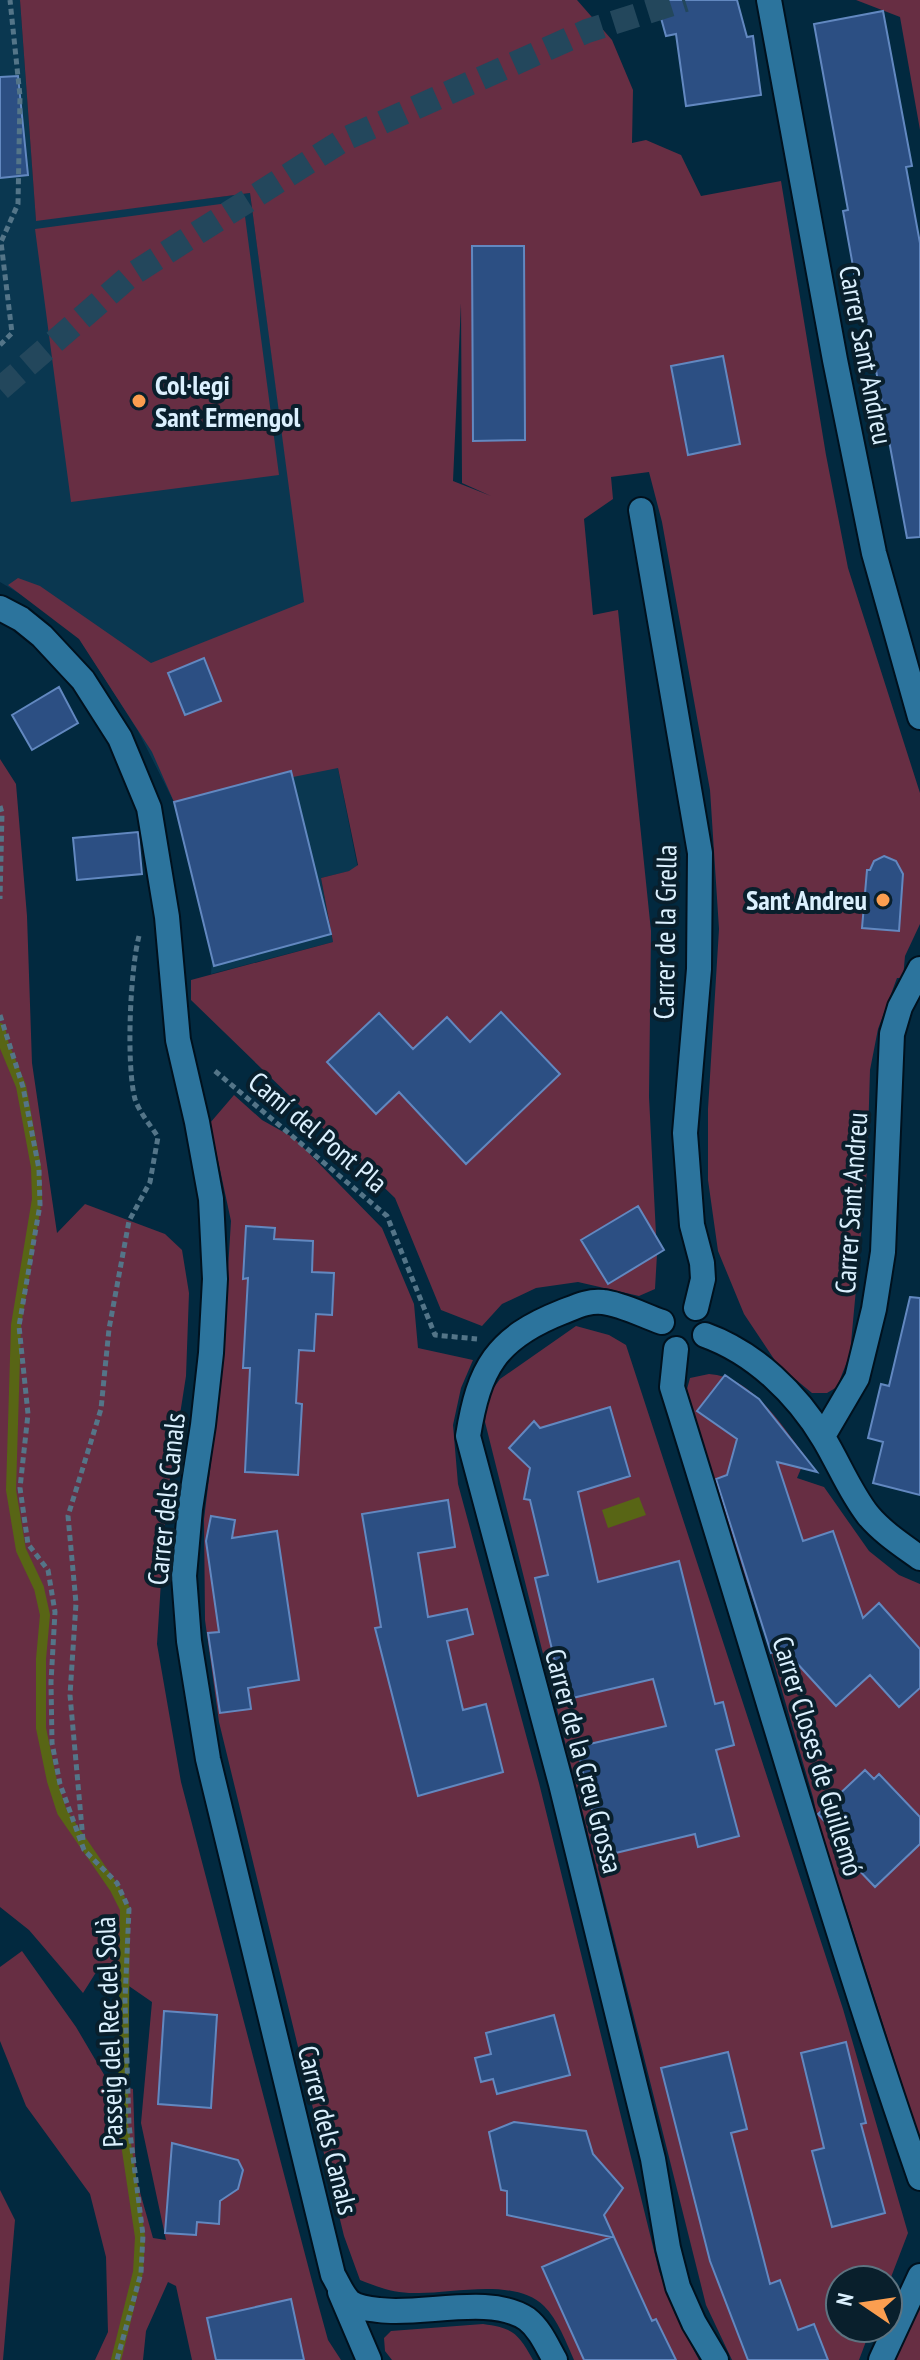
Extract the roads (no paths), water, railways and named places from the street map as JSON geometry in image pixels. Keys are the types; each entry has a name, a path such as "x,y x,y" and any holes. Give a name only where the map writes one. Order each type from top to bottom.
{"street":[{"name":"Carrer Sant Andreu","path":"769,0 871,538 920,717"},
{"name":"Carrer de la Grella","path":"641,510 700,853 699,969 685,1133 692,1225 702,1263 703,1279 696,1308"},
{"name":"Carrer dels Canals","path":"0,608 21,619 42,636 83,680 120,738 149,808 167,917 178,1040 211,1199 215,1279 211,1353 184,1576 189,1641 208,1759 333,2275 348,2301 363,2308 392,2312 476,2308 515,2314 528,2320 543,2337 555,2360"},
{"name":"Carrer Sant Andreu","path":"823,1436 857,1378 874,1309 883,1252 892,1034 900,1007 920,969"},
{"name":"Carrer de la Creu Grossa","path":"662,1322 604,1302 584,1304 529,1327 488,1363 474,1399 468,1436 576,1844 653,2159 678,2287 694,2323 716,2360"},
{"path":"675,1306 696,1308 706,1320 702,1342 690,1350 676,1349 665,1342 661,1329 664,1315 675,1306"},
{"path":"705,1335 731,1344 745,1353 789,1392 823,1436 868,1515 888,1535 920,1558"},
{"name":"Carrer Closes de Guillemó","path":"676,1349 672,1387 746,1620 875,2050 920,2178"},
{"path":"333,2275 369,2360"},
{"path":"881,2360 920,2276"}],"waterway":[{"path":"0,1028 21,1086 36,1167 37,1199 16,1325 11,1490 21,1550 39,1588 45,1615 41,1659 41,1728 62,1812 115,1889 125,1909 123,2124 140,2237 138,2272 116,2360"}],"tunnel":[{"path":"0,389 131,275 345,139 587,31 685,0"}],"place":[{"name":"Col·legi Sant Ermengol","path":"139,401"},
{"name":"Sant Andreu","path":"883,900"}]}
